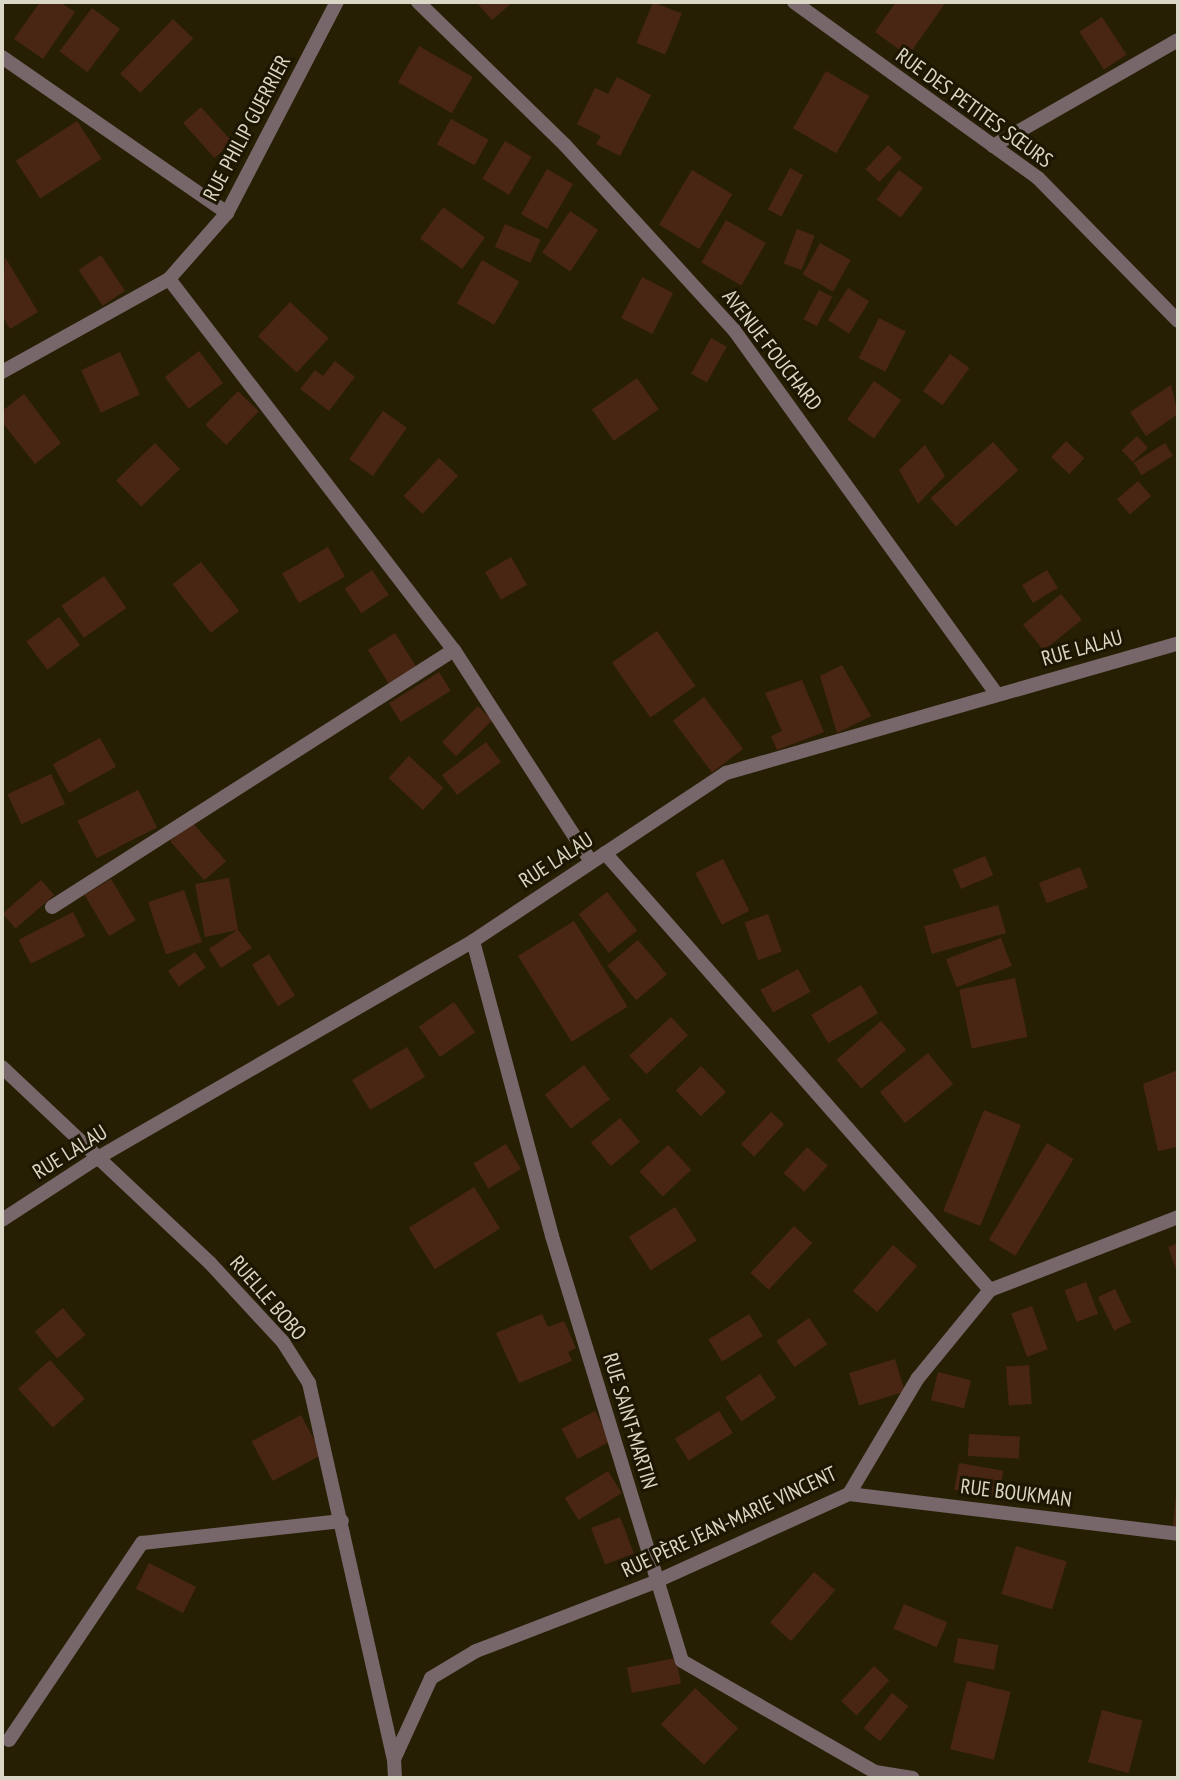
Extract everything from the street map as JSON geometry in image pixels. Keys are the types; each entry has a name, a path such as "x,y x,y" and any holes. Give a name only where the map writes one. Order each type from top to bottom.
{"street":[{"name":"RUE PHILIP GUERRIER","path":"2,372 169,279 227,214 337,2"},
{"name":"AVENUE FOUCHARD","path":"418,2 565,145 734,330 997,694"},
{"name":"RUE DES PETITES SŒURS","path":"794,2 1038,178 1178,320"},
{"path":"993,146 1178,40"},
{"path":"2,57 227,214"},
{"path":"169,279 454,650 590,860"},
{"name":"RUE LALAU","path":"2,1220 94,1160 472,941 590,860 605,853 726,773 1178,642"},
{"path":"52,907 454,650"},
{"path":"605,853 990,1290"},
{"name":"RUE SAINT-MARTIN","path":"472,941 552,1236 682,1661 875,1772 913,1778"},
{"name":"RUELLE BOBO","path":"2,1067 94,1160 210,1263 283,1342 309,1383 394,1759"},
{"name":"RUE PÈRE JEAN-MARIE VINCENT","path":"395,1778 394,1759 431,1678 476,1651 657,1581 849,1494 918,1378 990,1290 1178,1217"},
{"name":"RUE BOUKMAN","path":"849,1494 1178,1534"},
{"path":"9,1740 142,1543 342,1521"}],"building":[{"path":"40,2 60,2 75,12 43,59 14,39"},
{"path":"476,2 513,2 492,20"},
{"path":"653,2 682,14 665,54 637,43"},
{"path":"896,2 946,2 908,56 875,32"},
{"path":"92,8 120,29 87,72 60,51"},
{"path":"1102,17 1127,55 1104,69 1079,32"},
{"path":"173,19 193,38 140,93 120,74"},
{"path":"419,46 473,77 452,113 398,82"},
{"path":"826,71 869,96 836,153 793,128"},
{"path":"617,77 651,95 620,156 596,144 601,136 577,124 595,88 608,94"},
{"path":"201,107 232,142 215,158 183,123"},
{"path":"451,119 489,140 475,165 437,144"},
{"path":"77,121 102,159 40,198 16,161"},
{"path":"505,141 532,157 509,195 482,179"},
{"path":"888,145 902,158 879,182 865,169"},
{"path":"790,168 803,175 781,217 768,209"},
{"path":"547,169 573,184 547,229 521,214"},
{"path":"692,170 732,194 699,249 659,225"},
{"path":"899,170 923,188 901,218 877,200"},
{"path":"443,207 485,238 462,269 420,239"},
{"path":"570,211 598,230 570,271 542,252"},
{"path":"726,220 766,243 741,285 702,262"},
{"path":"505,224 541,240 530,263 495,247"},
{"path":"797,229 815,236 801,270 784,264"},
{"path":"820,243 851,260 833,291 803,274"},
{"path":"101,255 125,291 103,306 79,270"},
{"path":"5,257 38,312 10,329 2,315"},
{"path":"482,260 519,282 494,325 457,303"},
{"path":"642,277 673,293 652,334 621,318"},
{"path":"848,288 869,301 849,333 828,320"},
{"path":"819,290 832,297 817,326 804,319"},
{"path":"290,302 329,338 297,373 258,336"},
{"path":"879,318 906,332 885,372 859,358"},
{"path":"711,338 727,347 707,383 691,374"},
{"path":"199,351 223,383 189,409 165,377"},
{"path":"120,352 140,395 101,413 81,370"},
{"path":"950,354 969,368 942,405 923,391"},
{"path":"335,361 355,377 329,411 300,389 315,370 323,376"},
{"path":"637,378 659,409 614,441 592,410"},
{"path":"874,381 901,400 874,438 847,420"},
{"path":"1171,385 1178,414 1146,436 1130,412"},
{"path":"238,391 259,411 226,445 205,425"},
{"path":"24,394 61,443 35,464 2,422 2,411"},
{"path":"383,411 407,428 373,476 349,459"},
{"path":"1137,436 1148,448 1133,462 1122,450"},
{"path":"1066,441 1084,458 1069,474 1051,457"},
{"path":"993,442 1018,470 956,526 931,498"},
{"path":"155,443 180,469 141,506 116,481"},
{"path":"1165,443 1173,456 1142,475 1134,463"},
{"path":"925,445 945,476 918,504 899,470"},
{"path":"439,458 458,476 423,514 404,496"},
{"path":"1138,481 1151,496 1130,514 1117,499"},
{"path":"328,547 345,576 299,603 282,574"},
{"path":"511,557 527,585 501,600 485,572"},
{"path":"201,562 239,611 211,633 173,584"},
{"path":"372,570 389,595 361,613 345,588"},
{"path":"1047,570 1058,588 1033,603 1022,585"},
{"path":"104,576 126,608 84,638 61,606"},
{"path":"1061,594 1082,620 1044,650 1023,625"},
{"path":"59,617 80,645 47,670 26,642"},
{"path":"657,631 695,686 650,717 612,663"},
{"path":"395,633 416,667 389,684 368,650"},
{"path":"842,665 871,716 837,733 820,676"},
{"path":"439,672 451,691 401,722 389,703"},
{"path":"802,680 824,732 777,750 771,736 782,731 765,693"},
{"path":"704,697 743,749 712,772 673,720"},
{"path":"478,706 492,720 456,756 442,742"},
{"path":"100,738 116,767 69,793 53,764"},
{"path":"486,742 501,762 457,795 442,775"},
{"path":"409,756 443,788 423,810 389,778"},
{"path":"51,774 65,804 21,824 7,794"},
{"path":"138,790 157,827 96,858 77,821"},
{"path":"192,822 226,861 204,880 170,841"},
{"path":"985,856 993,875 961,889 953,870"},
{"path":"723,859 749,911 722,925 695,873"},
{"path":"1080,867 1088,888 1047,903 1039,883"},
{"path":"229,878 238,930 252,948 221,968 209,949 237,930 205,937 195,884"},
{"path":"111,879 136,920 109,936 84,895"},
{"path":"41,880 54,895 16,929 3,913"},
{"path":"184,890 202,942 166,954 148,902"},
{"path":"607,892 637,931 609,953 579,914"},
{"path":"998,905 1006,933 932,954 924,926"},
{"path":"73,912 85,936 31,964 19,940"},
{"path":"768,914 782,952 758,960 745,923"},
{"path":"574,921 628,1007 572,1042 518,956"},
{"path":"1001,938 1012,966 957,987 946,959"},
{"path":"638,940 667,974 636,1000 607,966"},
{"path":"195,952 206,968 179,986 168,971"},
{"path":"269,954 295,996 278,1006 252,965"},
{"path":"798,969 811,992 773,1013 760,990"},
{"path":"1015,978 1027,1037 972,1049 959,990"},
{"path":"861,985 878,1013 828,1043 811,1015"},
{"path":"454,1002 475,1032 440,1057 419,1027"},
{"path":"671,1017 688,1035 646,1074 629,1056"},
{"path":"881,1021 906,1050 861,1088 836,1060"},
{"path":"407,1047 425,1077 370,1110 352,1080"},
{"path":"928,1053 953,1084 905,1123 880,1092"},
{"path":"584,1065 610,1099 571,1129 545,1094"},
{"path":"701,1066 726,1092 701,1116 676,1090"},
{"path":"1178,1070 1178,1147 1158,1151 1143,1084"},
{"path":"984,1110 1021,1125 980,1226 943,1211"},
{"path":"771,1112 784,1124 754,1156 741,1144"},
{"path":"620,1118 640,1142 611,1166 591,1142"},
{"path":"1047,1143 1074,1159 1015,1256 989,1240"},
{"path":"506,1144 521,1169 488,1188 473,1164"},
{"path":"668,1145 691,1170 663,1196 639,1172"},
{"path":"807,1147 828,1166 804,1192 784,1173"},
{"path":"474,1187 500,1229 435,1269 409,1228"},
{"path":"675,1207 697,1241 651,1271 629,1237"},
{"path":"794,1226 812,1243 769,1290 750,1273"},
{"path":"1178,1243 1178,1275 1168,1247"},
{"path":"893,1245 917,1266 877,1312 853,1291"},
{"path":"1086,1282 1098,1314 1077,1322 1065,1290"},
{"path":"1115,1289 1131,1322 1114,1331 1098,1297"},
{"path":"1032,1306 1048,1349 1027,1357 1011,1314"},
{"path":"63,1308 85,1335 57,1359 35,1332"},
{"path":"542,1314 548,1327 564,1321 576,1348 568,1352 572,1361 519,1383 496,1333"},
{"path":"749,1314 763,1336 722,1361 708,1339"},
{"path":"809,1318 827,1344 795,1367 776,1341"},
{"path":"895,1359 905,1392 859,1406 849,1373"},
{"path":"50,1360 85,1399 53,1427 18,1389"},
{"path":"1029,1365 1032,1404 1009,1406 1006,1367"},
{"path":"938,1372 971,1380 964,1408 931,1400"},
{"path":"760,1374 776,1398 741,1422 725,1397"},
{"path":"595,1411 611,1441 577,1459 561,1429"},
{"path":"719,1411 733,1433 689,1461 675,1439"},
{"path":"301,1415 322,1455 273,1481 252,1441"},
{"path":"969,1434 1020,1437 1019,1459 968,1456"},
{"path":"959,1463 1003,1471 999,1497 954,1490"},
{"path":"608,1471 622,1493 579,1520 565,1498"},
{"path":"1178,1494 1178,1527 1173,1526"},
{"path":"620,1517 634,1553 605,1565 591,1528"},
{"path":"1016,1546 1067,1561 1052,1609 1001,1594"},
{"path":"149,1563 196,1587 183,1613 136,1589"},
{"path":"814,1572 835,1590 791,1641 770,1623"},
{"path":"904,1604 947,1622 937,1647 893,1629"},
{"path":"958,1638 998,1645 994,1670 954,1663"},
{"path":"676,1658 681,1684 632,1693 627,1668"},
{"path":"874,1666 889,1680 857,1715 841,1701"},
{"path":"967,1681 1011,1692 994,1760 950,1749"},
{"path":"695,1688 738,1728 704,1765 661,1725"},
{"path":"892,1693 908,1706 880,1741 864,1728"},
{"path":"1102,1710 1143,1721 1129,1773 1088,1762"}]}
